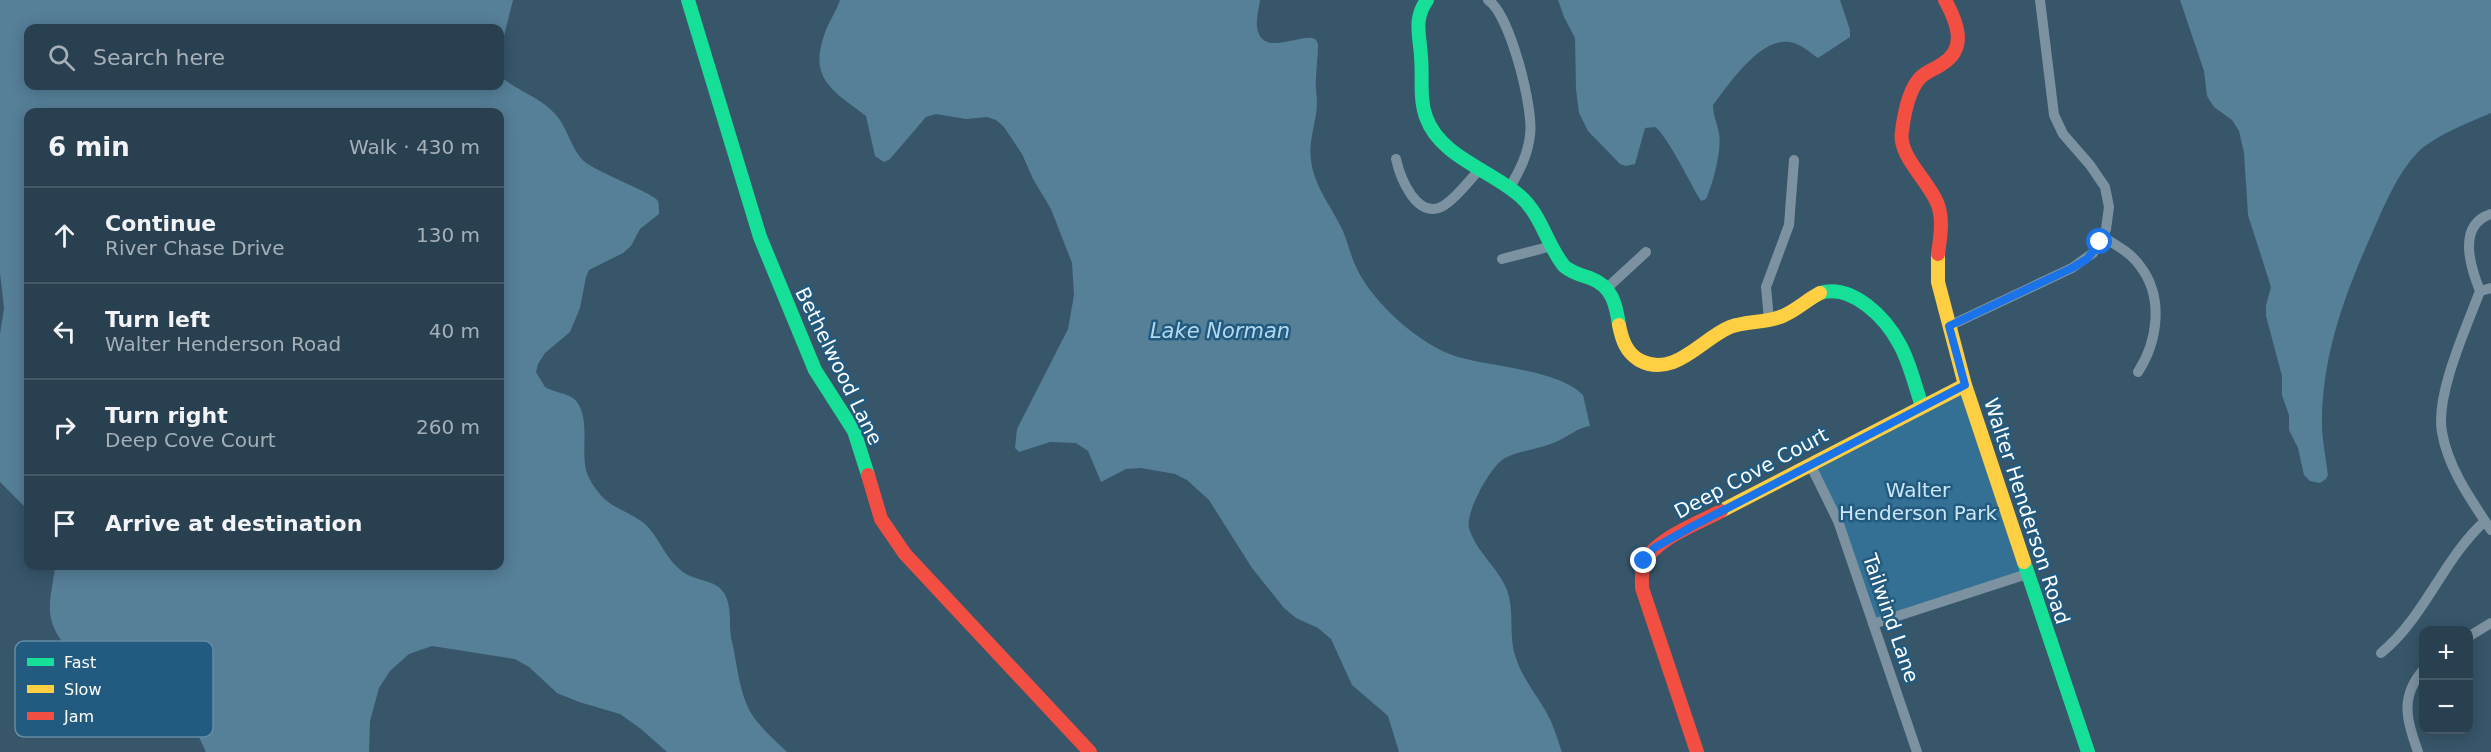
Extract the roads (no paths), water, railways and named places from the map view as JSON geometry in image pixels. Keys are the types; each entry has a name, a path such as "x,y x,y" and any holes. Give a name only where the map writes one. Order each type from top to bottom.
{"street":[{"name":"Bethelwood Lane","path":"688,0 760,237 815,370 854,432 881,519 897,544 931,583 1090,752"},
{"path":"1427,0 1421,6 1416,20 1426,118 1433,133 1443,143 1509,187 1530,206 1566,268 1573,273 1598,281 1607,288 1616,305 1620,335 1627,350 1637,360 1655,366 1680,361 1708,340 1733,326 1783,316 1823,292 1833,290 1851,294 1870,310 1900,345 1922,406"},
{"name":"Walter Henderson Road","path":"1945,0 1956,21 1960,36 1958,46 1951,58 1922,76 1915,84 1900,136 1906,152 1928,185 1939,208 1942,225 1937,279 1965,385 2088,752"},
{"path":"1949,326 2072,268 2093,253 2103,237 2109,214 2105,187 2090,165 2063,134 2054,115 2040,0"},
{"path":"1491,1 1502,16 1527,93 1531,115 1531,133 1525,158 1509,187"},
{"path":"1396,159 1406,186 1415,199 1430,208 1442,207 1481,168"},
{"path":"1769,320 1766,287 1789,225 1794,160"},
{"path":"2381,652 2399,638 2468,537 2488,526 2451,464 2440,420 2449,380 2486,289 2469,255 2469,237 2475,224 2491,214"},
{"path":"2103,237 2130,255 2141,266 2152,288 2156,325 2147,357 2138,372"},
{"path":"1502,259 1552,246"},
{"path":"1607,288 1646,252"},
{"name":"Deep Cove Court","path":"1697,752 1648,610 1641,575 1644,561 1654,548 1671,538 1965,385"},
{"name":"Tailwind Lane","path":"1810,464 1838,521 1917,752"},
{"path":"1873,624 2027,574"},
{"path":"2473,634 2491,623"},
{"path":"2418,752 2410,729 2407,707 2411,686 2419,676"}],"water":[{"path":"0,0 513,0 504,36 504,24 24,24 24,90 504,90 504,79 550,109 560,120 576,151 585,162 658,201 659,214 640,229 631,246 623,253 589,270 580,308 570,332 545,353 536,372 545,387 571,397 581,409 586,470 599,493 610,503 643,522 681,570 717,586 724,593 727,599 740,682 746,701 766,732 787,752 667,752 620,714 557,693 529,667 515,659 432,646 409,654 390,671 379,688 370,721 369,752 206,752 199,737 213,737 213,641 62,641 55,630 50,611 54,570 504,570 504,108 24,108 24,506 0,482 0,334 4,308 0,273"},
{"name":"Lake Norman","path":"840,0 1260,0 1257,27 1261,38 1279,43 1310,38 1316,40 1318,47 1317,102 1310,153 1313,170 1343,231 1357,269 1375,296 1400,322 1429,344 1458,357 1525,370 1558,380 1583,395 1590,426 1577,430 1551,444 1511,455 1499,462 1480,490 1469,521 1472,537 1507,590 1516,658 1550,720 1562,752 1399,752 1388,716 1352,685 1331,639 1318,628 1296,618 1284,608 1252,568 1209,500 1187,480 1175,474 1141,468 1126,469 1101,482 1088,451 1076,443 1050,442 1019,452 1015,448 1017,429 1068,329 1074,295 1072,263 1051,209 1033,179 1022,154 1004,127 996,120 987,117 966,119 936,114 926,117 890,159 884,162 875,156 866,116 832,89 821,69 819,57 822,43"},
{"path":"1558,0 1840,0 1850,30 1850,37 1818,58 1798,44 1779,42 1757,54 1736,75 1713,105 1720,140 1719,148 1711,185 1706,199 1701,201 1672,150 1655,127 1645,128 1635,164 1626,166 1620,164 1588,131 1579,113 1575,38"},
{"path":"2180,0 2491,0 2491,113 2443,135 2418,152 2398,180 2382,210 2344,303 2330,352 2325,377 2322,429 2328,475 2320,483 2310,481 2304,475 2298,448 2289,430 2289,415 2282,395 2282,376 2266,316 2266,305 2271,287 2248,215 2244,153 2239,131 2232,120 2214,107 2207,96 2204,71"}],"park label":[{"name":"Walter Henderson Park","path":"1918,502"}]}
